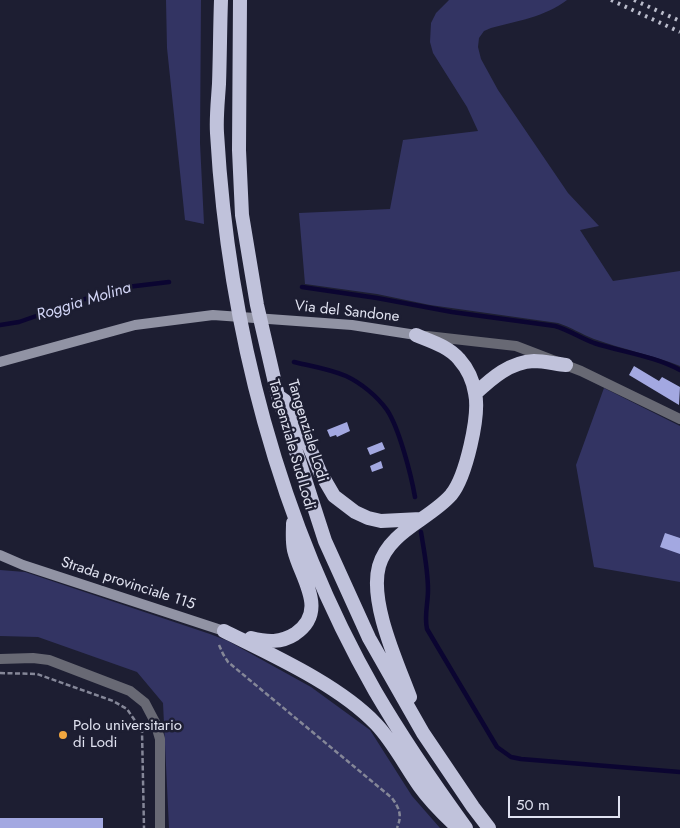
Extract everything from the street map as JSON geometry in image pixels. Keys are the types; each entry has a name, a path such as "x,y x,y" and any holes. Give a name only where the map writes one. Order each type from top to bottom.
{"highway":[{"name":"Tangenziale Sud Lodi","path":"221,0 217,130 223,208 236,303 284,488 334,610 376,691 434,784 466,828"},
{"name":"Tangenziale Lodi","path":"240,0 239,150 242,215 257,305 278,396 325,541 369,638 424,733 473,807 490,828"},
{"path":"416,335 448,349 458,357 467,370 476,394 475,419 469,454 453,492 443,503 401,534 386,548 379,567 378,605 424,733"},
{"path":"476,394 495,376 515,364 534,361 566,365"},
{"path":"278,396 292,406 320,472 334,496 368,518 381,521 422,519"},
{"path":"220,630 266,642 282,641 301,630 307,622 312,607 312,598 294,550 294,516"},
{"path":"220,630 307,674 359,708 392,743 420,788 432,803 459,828"}],"main road":[{"name":"Via del Sandone","path":"0,362 135,325 213,316 352,325 416,335"},
{"name":"Strada provinciale 115","path":"0,555 23,566 220,630"},
{"name":"Strada provinciale 115","path":"0,562 23,566"}],"street":[{"name":"Via del Sandone","path":"416,335 516,346 566,365 680,418"},
{"path":"0,659 33,658 49,660 130,691 145,703 155,722 160,739 160,828"}],"path":[{"path":"220,630 219,646 228,662 392,798 399,807 401,814 396,828"},
{"path":"0,673 37,674 113,701 127,709 142,732 144,828"}],"shaded area":[{"path":"166,0 201,0 200,143 204,224 185,220 167,48"},
{"path":"449,0 567,0 550,11 484,31 479,38 478,47 481,59 498,90 568,193 599,226 580,230 613,281 680,271 680,366 594,339 558,323 430,305 377,294 305,284 299,213 390,209 403,140 478,131 467,107 433,53 430,42 431,23 436,13"},
{"path":"604,388 680,426 680,582 594,567 576,465"},
{"path":"0,570 25,572 210,634 228,641 311,687 370,730 412,796 440,828 169,828 163,703 137,672 38,637 0,636"}],"building":[{"path":"634,366 659,381 662,377 680,387 679,405 629,375"},
{"path":"347,422 350,431 337,437 336,435 330,437 327,430"},
{"path":"382,442 385,449 370,455 367,448"},
{"path":"381,461 383,468 372,472 370,466"},
{"path":"665,533 680,538 680,554 660,547"},
{"path":"0,818 103,818 103,828 0,828"}],"waterway":[{"name":"Roggia Molina","path":"0,325 19,322 85,299 112,294 127,287 169,282"},
{"path":"302,287 452,312 555,326 594,343 649,358 680,370"},
{"path":"294,362 346,376 374,395 387,410 396,428 408,464 415,497"},
{"path":"421,532 428,583 427,629 497,747 511,757 521,759 680,772"}],"railway":[{"path":"611,0 680,32"},
{"path":"634,0 680,21"}],"place":[{"name":"Polo universitario di Lodi","path":"63,735"}]}
